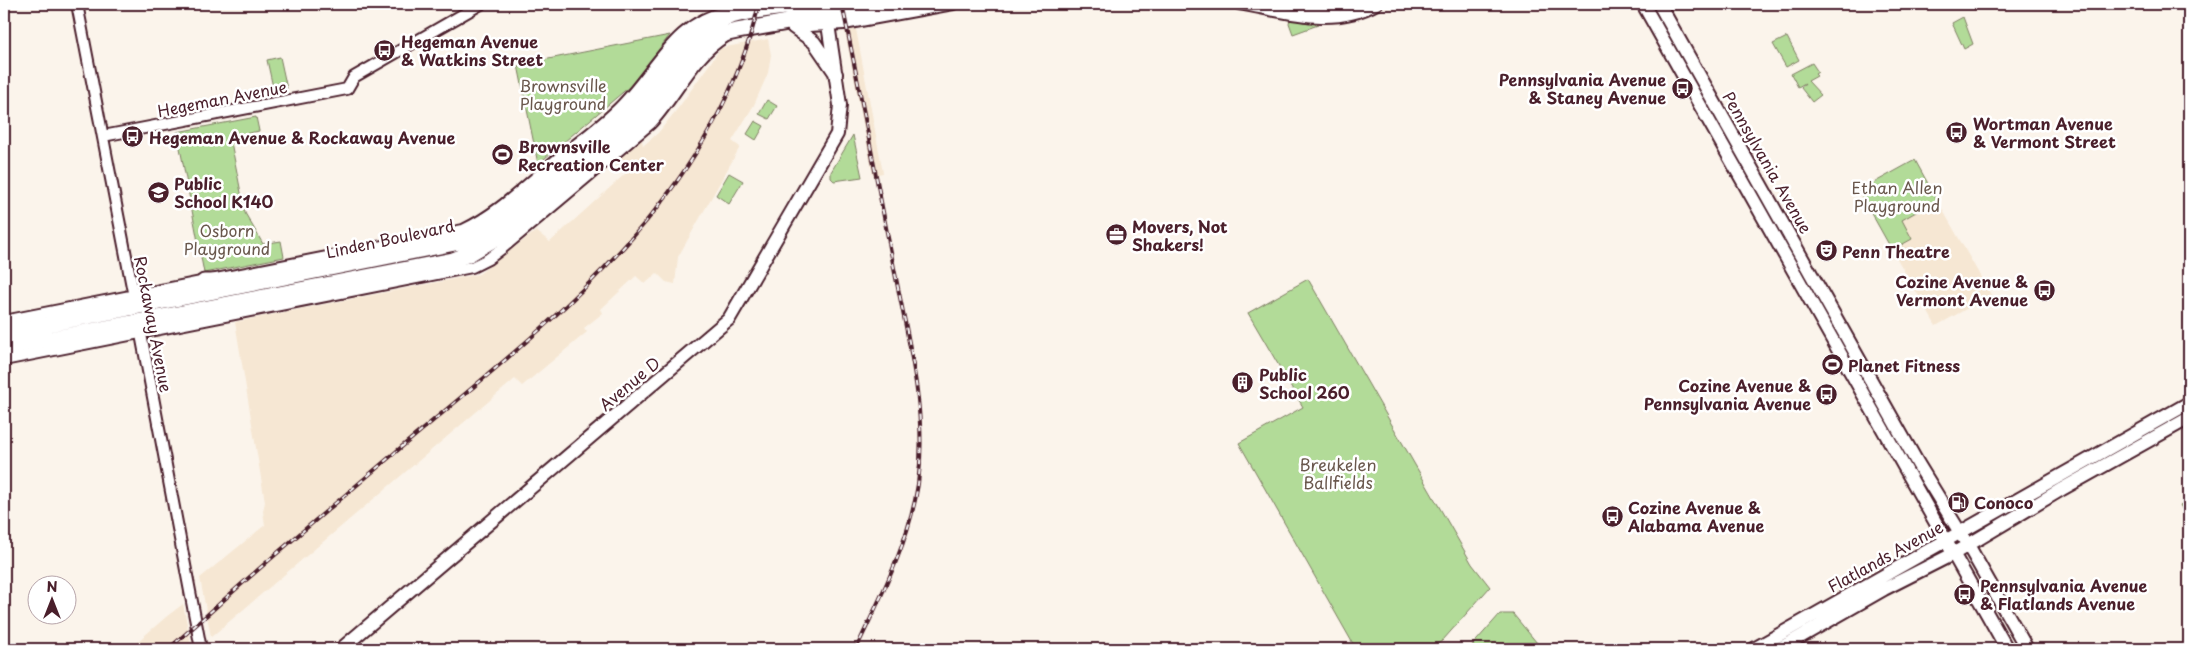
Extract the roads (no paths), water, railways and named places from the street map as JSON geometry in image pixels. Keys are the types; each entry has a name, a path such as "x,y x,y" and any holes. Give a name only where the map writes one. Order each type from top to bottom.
{"highway":[{"name":"Linden Boulevard","path":"4,348 263,282 449,246 465,241 482,232 627,114 690,37 719,21 763,9 825,11 889,4"},
{"path":"1301,4 1322,6 1343,4"},
{"name":"Linden Boulevard","path":"4,333 27,328 137,314 214,307 453,260 469,254 501,235 634,125 647,112 691,56 706,42 720,34 771,25 825,11"},
{"path":"294,276 352,253"},
{"path":"204,282 263,282"},
{"path":"214,307 269,308"},
{"path":"4,327 27,328"},
{"path":"4,353 21,345"}],"main road":[{"name":"Pennsylvania Avenue","path":"1643,4 2007,649"},
{"name":"Pennsylvania Avenue","path":"1659,4 1958,533 1968,546 2027,649"},
{"name":"Avenue D","path":"341,649 729,319 837,134 840,104 837,75 825,11"},
{"path":"793,27 814,42 837,75"},
{"name":"Flatlands Avenue","path":"1754,649 2189,403"},
{"name":"Flatlands Avenue","path":"1780,649 1884,589 1968,546 2062,488 2189,418"}],"street":[{"name":"Rockaway Avenue","path":"77,4 201,649"},
{"name":"Hegeman Avenue","path":"103,136 347,89 354,76 481,4"},
{"name":"Linden Boulevard","path":"4,360 137,314 204,282 450,234 476,224 491,214 619,108 677,38 694,24 711,15 729,10 763,9 785,4"},
{"name":"Linden Boulevard","path":"771,25 793,27 825,11 954,4"},
{"path":"1239,4 1317,18 1354,14 1377,4"},
{"name":"Linden Boulevard","path":"4,321 269,308 455,271 488,259 650,124 664,109 698,63 720,40 737,31"}],"railway":[{"path":"168,649 288,544 510,356 565,307 616,255 663,200 704,140 736,75 759,4"},
{"path":"842,4 910,345 920,429 918,484 908,527 893,569 856,649"}],"place":[{"name":"Hegeman Avenue & Watkins Street","path":"385,50"},
{"name":"Pennsylvania Avenue & Staney Avenue","path":"1682,88"},
{"name":"Wortman Avenue & Vermont Street","path":"1957,132"},
{"name":"Hegeman Avenue & Rockaway Avenue","path":"133,137"},
{"name":"Brownsville Recreation Center","path":"502,155"},
{"name":"Public School K140","path":"158,192"},
{"name":"Movers, Not Shakers!","path":"1116,235"},
{"name":"Penn Theatre","path":"1826,251"},
{"name":"Cozine Avenue & Vermont Avenue","path":"2044,290"},
{"name":"Planet Fitness","path":"1832,365"},
{"name":"Public School 260","path":"1243,383"},
{"name":"Cozine Avenue & Pennsylvania Avenue","path":"1827,394"},
{"name":"Conoco","path":"1958,502"},
{"name":"Cozine Avenue & Alabama Avenue","path":"1612,516"},
{"name":"Pennsylvania Avenue & Flatlands Avenue","path":"1964,594"}],"park label":[{"name":"Brownsville Playground","path":"563,94"},
{"name":"Ethan Allen Playground","path":"1897,196"},
{"name":"Osborn Playground","path":"227,239"},
{"name":"Breukelen Ballfields","path":"1338,473"}]}
